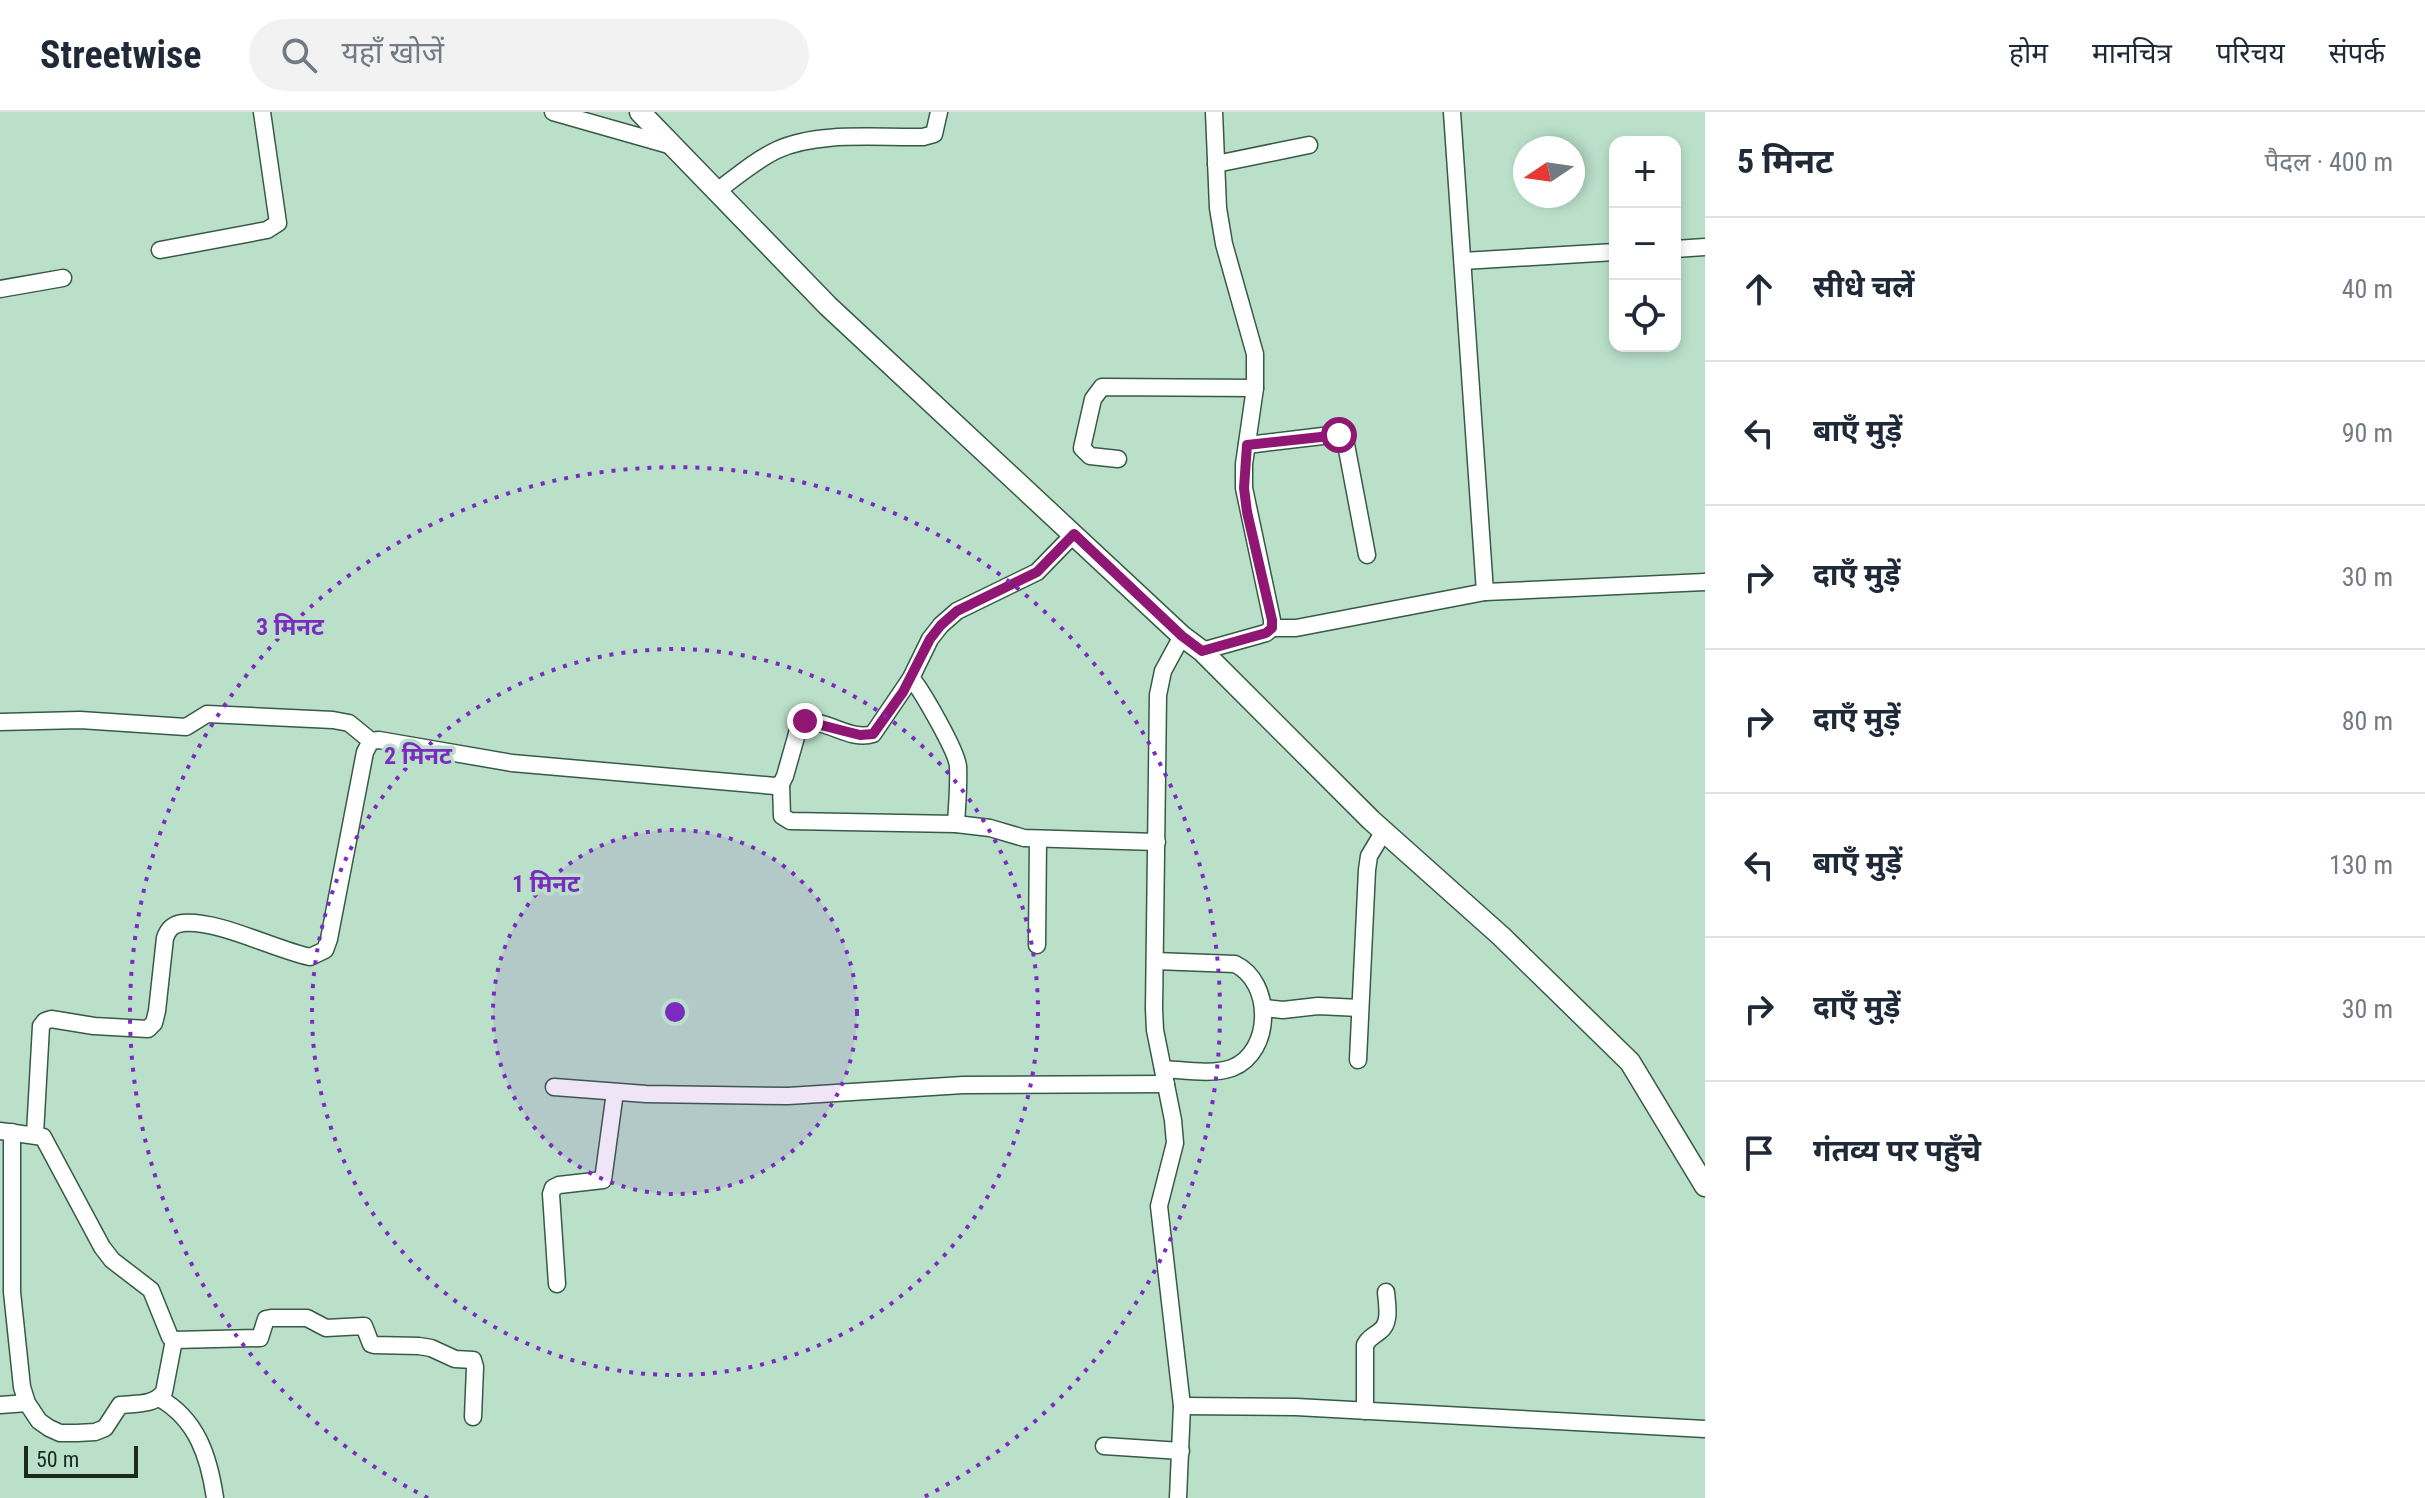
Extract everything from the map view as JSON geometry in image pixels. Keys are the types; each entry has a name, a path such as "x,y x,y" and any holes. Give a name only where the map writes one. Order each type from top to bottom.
{"main road":[{"path":"640,112 828,306 1182,636 1202,651 1384,831 1501,936 1630,1062 1696,1155 1705,1186"}],"street":[{"path":"160,250 267,230 278,223 262,112"},
{"path":"553,112 669,145"},
{"path":"716,192 758,160 779,149 827,138 923,137 934,134 939,112"},
{"path":"1214,112 1218,208 1224,244 1255,354 1255,388 1244,488 1272,628"},
{"path":"1452,112 1485,592"},
{"path":"1216,164 1309,145"},
{"path":"1681,249 1705,247"},
{"path":"1463,261 1609,252"},
{"path":"0,289 63,278"},
{"path":"1118,459 1090,456 1082,448 1093,399 1102,387 1255,388"},
{"path":"1247,445 1331,435 1345,439 1367,555"},
{"path":"1074,534 1037,572 957,611 941,625 930,639 911,678 873,734 860,735 813,722 800,723 781,784 782,816 790,821 956,824 1038,839 1070,837 1157,842"},
{"path":"1202,651 1266,633 1272,628 1296,628 1485,592 1705,582"},
{"path":"1178,1498 1182,1406 1159,1206 1175,1143 1155,1030 1155,961 1160,682 1182,636"},
{"path":"911,678 923,692 956,755 956,824"},
{"path":"0,722 80,720 186,727 207,714 333,720 349,723 371,741 512,763 767,786 781,784"},
{"path":"35,1134 41,1026 51,1019 148,1029 154,1023 157,1011 167,930 174,925 197,924 310,957 325,950 365,752 371,741"},
{"path":"1358,1060 1367,870 1369,856 1384,831"},
{"path":"1037,945 1038,839"},
{"path":"554,1087 615,1092 788,1096 1164,1077 1222,1070 1234,1067 1246,1057 1263,1025 1264,1008 1246,969 1235,964 1155,961"},
{"path":"1264,1008 1293,1010 1328,1005 1360,1008"},
{"path":"557,1284 551,1194 553,1188 559,1185 603,1180 615,1092"},
{"path":"174,1340 164,1392 153,1402 120,1405 105,1428 95,1432 60,1433 39,1421 27,1403 22,1387 12,1292 6,1131 43,1137 102,1247 112,1260 151,1290 174,1340 260,1338 266,1319 271,1318 313,1319 326,1328 364,1326 374,1345 419,1346 449,1357 473,1360 473,1417"},
{"path":"1365,1411 1365,1345 1386,1324 1386,1292"},
{"path":"159,1398 179,1411 192,1426 211,1472 215,1498"},
{"path":"0,1405 27,1403"},
{"path":"1182,1406 1365,1411 1705,1429"},
{"path":"1104,1446 1181,1451"}],"route":[{"path":"805,721 860,735 873,734 903,692 930,639 941,625 957,611 1037,572 1074,534 1182,636 1202,651 1266,633 1272,628 1272,620 1244,488 1247,445 1339,435"}]}
